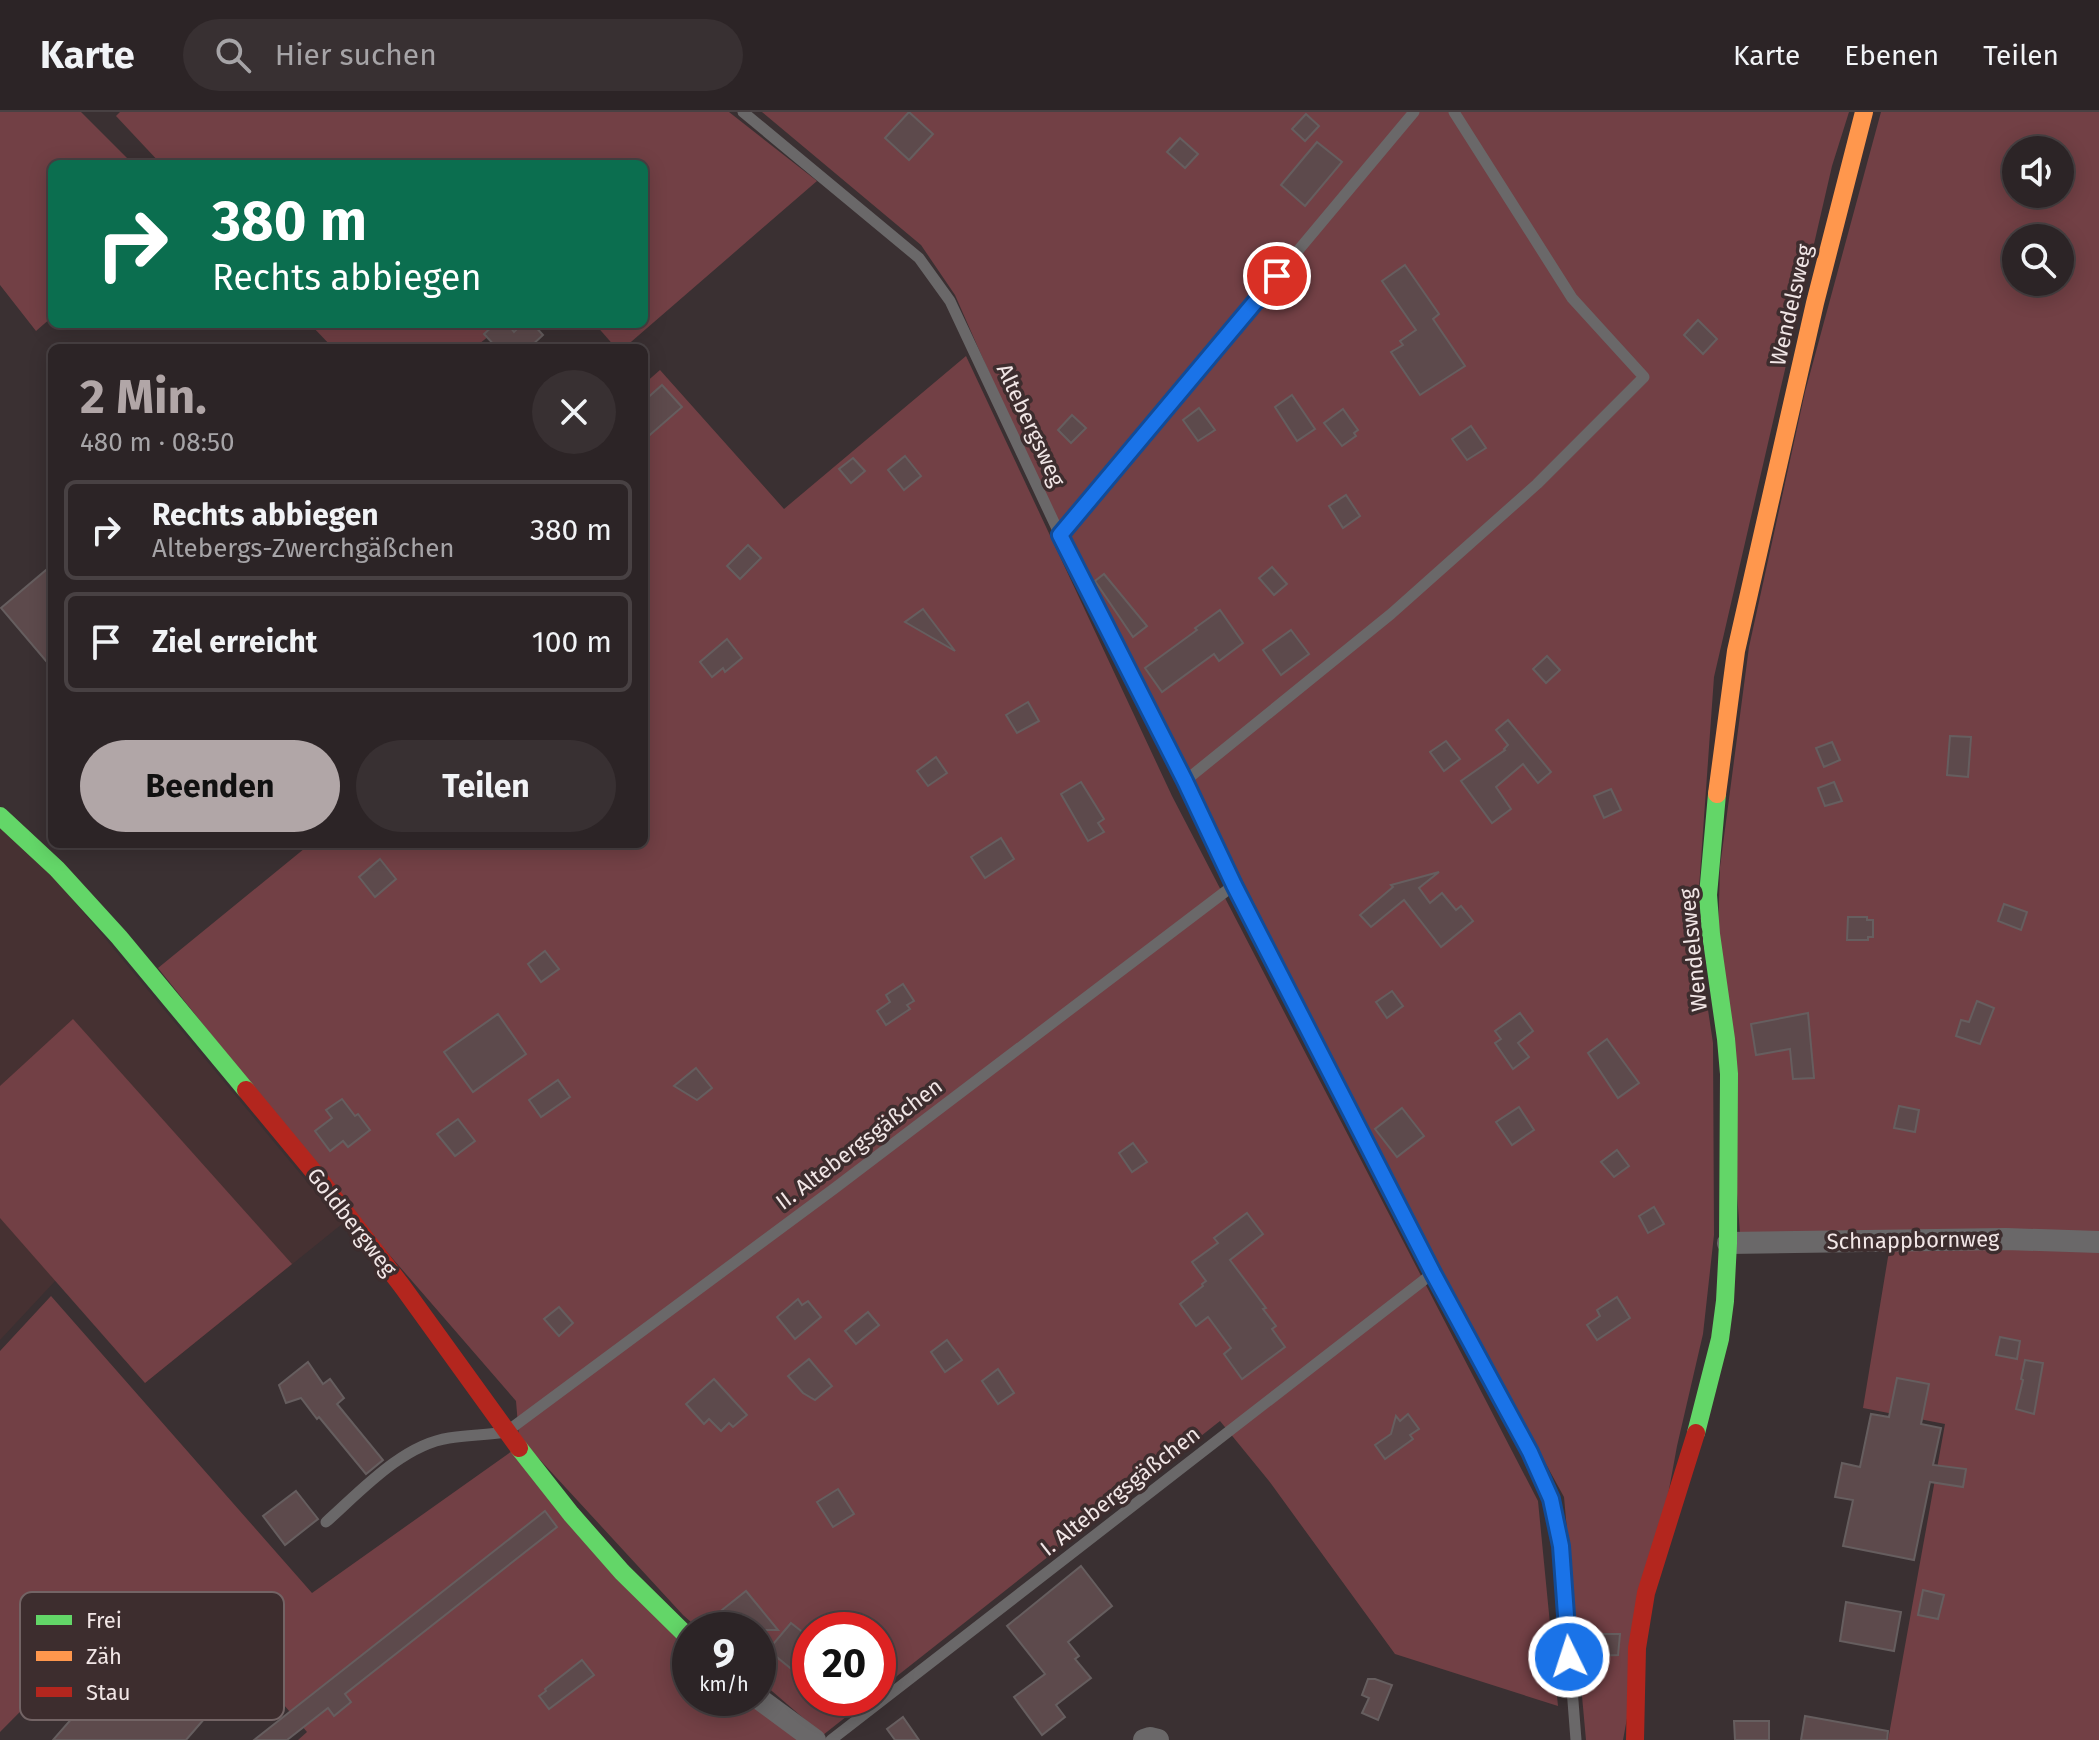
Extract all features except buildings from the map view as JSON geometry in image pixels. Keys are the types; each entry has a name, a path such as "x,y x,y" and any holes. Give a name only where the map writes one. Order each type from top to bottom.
{"street":[{"name":"Wendelsweg","path":"1635,1740 1637,1648 1646,1593 1691,1452 1720,1339 1728,1243 1729,1074 1708,895 1713,824 1736,651 1815,303 1864,112"},
{"name":"Goldbergweg","path":"0,816 57,869 119,937 308,1165 402,1286 506,1432 571,1514 612,1561 672,1621"},
{"name":"Schnappbornweg","path":"1728,1243 2006,1239 2099,1242"},
{"path":"776,1711 815,1740"},
{"path":"1144,1740 1158,1740"}],"lane":[{"name":"Altebergsweg","path":"743,112 919,258 950,301 1060,535 1185,781 1234,885 1433,1273 1530,1452 1551,1499 1561,1546 1576,1740"},
{"path":"1060,535 1414,112"},
{"path":"1185,781 1391,614 1537,484 1644,377 1572,298 1454,112"},
{"name":"II. Altebergsgäßchen","path":"506,1432 835,1188 1234,885"},
{"name":"I. Altebergsgäßchen","path":"831,1740 1433,1273"},
{"path":"326,1522 406,1454 448,1438 506,1432"}],"shaded area":[{"path":"0,112 81,112 129,160 48,160 48,320 36,331 0,285"},
{"path":"120,112 729,112 817,181 648,327 648,160 157,160 116,116"},
{"path":"762,112 1849,112 1832,166 1714,677 1696,930 1713,1043 1714,1235 1703,1334 1677,1446 1623,1740 1586,1740 1564,1497 1436,1263 1193,783 1189,768 1123,660 1048,507 955,295 921,245"},
{"path":"1881,112 2099,112 2099,1740 1888,1740 1945,1424 1863,1408 1892,1233 1740,1234 1718,936 1720,867 1749,647 1805,392"},
{"path":"314,328 499,328 479,344 329,344"},
{"path":"598,328 647,328 629,344 612,344"},
{"path":"966,356 1172,796 1538,1501 1558,1706 1395,1654 1269,1481 1220,1421 896,1677 896,1612 792,1612 792,1708 776,1695 776,1612 680,1612 519,1437 516,1401 367,1229 158,968 305,848 648,848 648,380 660,370 784,509"},
{"path":"0,825 50,872 342,1224 145,1383 56,1280 0,1340"},
{"path":"73,1019 292,1264 145,1383 0,1218 0,1086"},
{"path":"51,1296 312,1593 512,1451 672,1628 672,1716 772,1716 803,1740 298,1740 307,1732 284,1705 284,1592 20,1592 20,1712 0,1732 0,1351"},
{"path":"801,1716 847,1716 823,1735"}],"traffic: fast":[{"path":"1696,1433 1720,1339 1728,1243 1729,1074 1708,895 1717,794"},
{"path":"0,816 57,869 119,937 246,1090"},
{"path":"519,1448 622,1572 672,1621"}],"traffic: slow":[{"path":"1717,794 1736,651 1815,303 1864,112"}],"traffic: jam":[{"path":"246,1090 402,1286 519,1448"},
{"path":"1635,1740 1637,1648 1646,1593 1696,1433"}],"route":[{"path":"1277,276 1060,535 1185,781 1234,885 1433,1273 1530,1452 1551,1499 1561,1546 1569,1657"}]}
